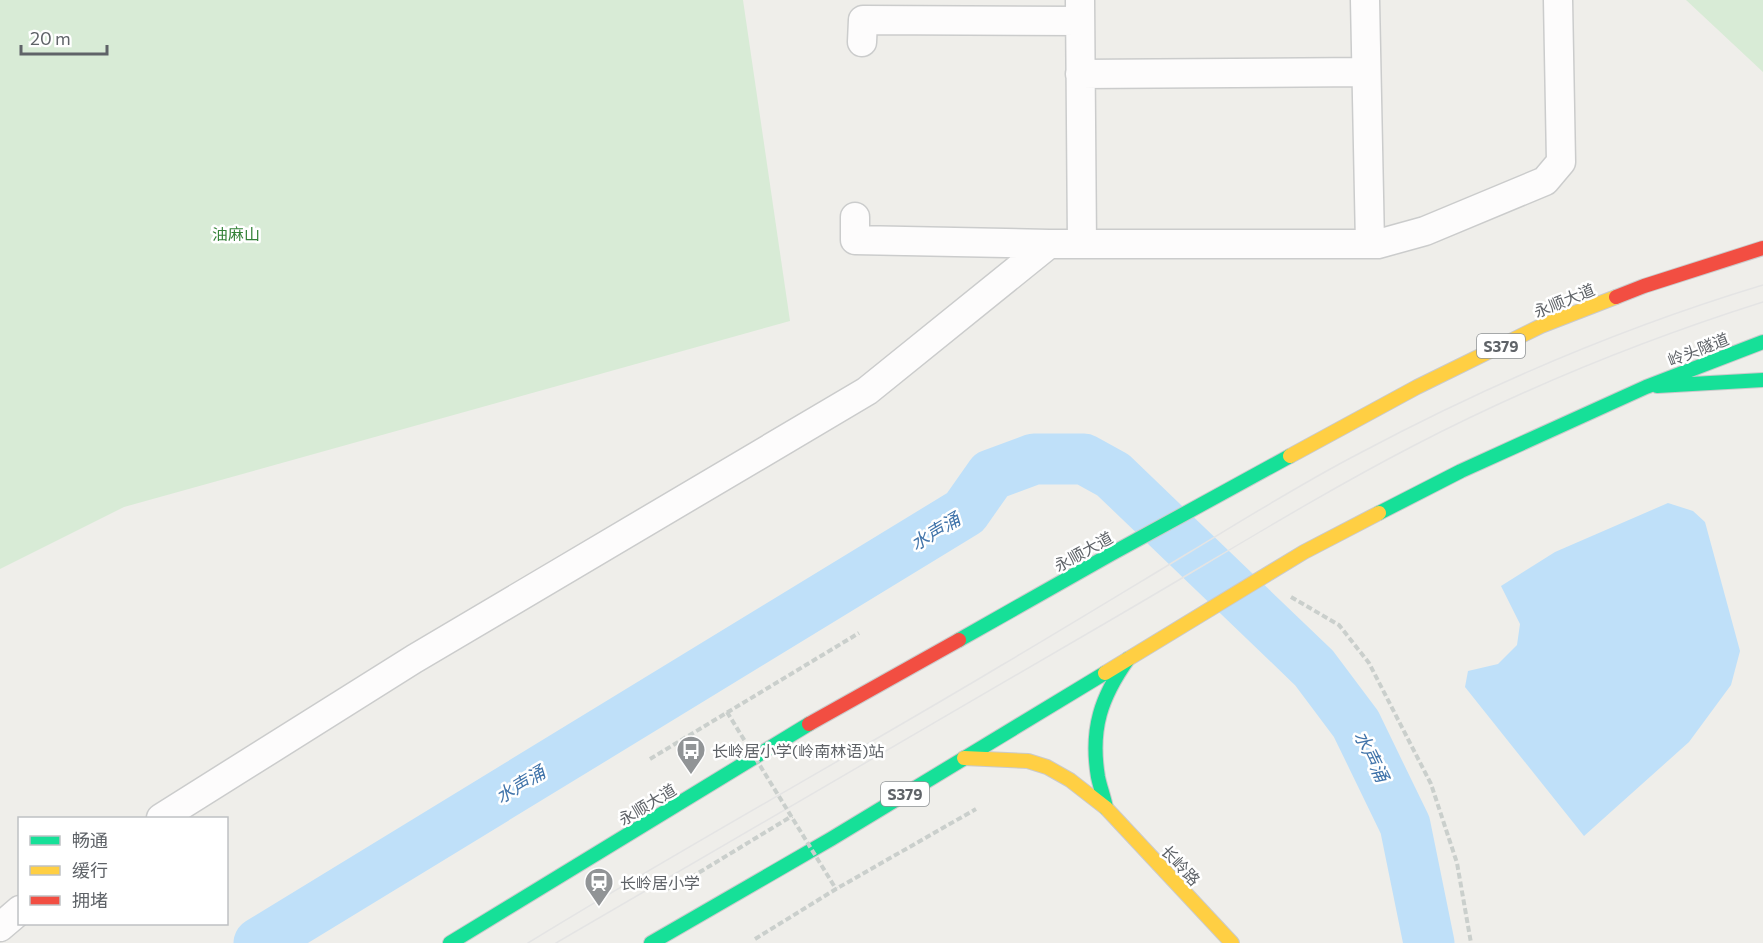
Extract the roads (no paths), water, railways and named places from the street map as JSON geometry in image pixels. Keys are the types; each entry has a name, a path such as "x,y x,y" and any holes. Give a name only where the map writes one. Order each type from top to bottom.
{"main road":[{"name":"永顺大道","path":"450,943 808,725 1111,554 1417,387 1541,326 1644,286 1763,248"},
{"name":"岭头隧道","path":"1646,387 1763,342"},
{"name":"S379","path":"651,943 831,839 1304,552 1461,471 1646,387 1763,380"},
{"path":"1106,808 1098,779 1096,756 1098,729 1108,690 1128,659"},
{"name":"长岭路","path":"964,758 1028,761 1047,767 1070,780 1106,808 1232,943"}],"street":[{"path":"1365,0 1370,244"},
{"path":"855,217 855,240 1049,244 1378,244 1425,231 1545,181 1561,162 1558,0"},
{"path":"862,42 863,20 1080,10 1082,244"},
{"path":"1080,74 1366,72"},
{"path":"163,817 414,659 867,391 1049,244"},
{"path":"0,927 18,912"}],"water":[{"path":"1668,503 1693,511 1705,522 1740,651 1731,685 1689,742 1584,836 1465,687 1468,671 1498,664 1517,645 1520,624 1501,586 1555,552"}],"waterway":[{"name":"水声涌","path":"259,943 965,512 991,475 1034,459 1084,459 1113,475 1314,668 1356,724 1405,825 1429,943"}],"tram line":[{"path":"528,943 943,700 1338,464 1457,404 1557,359 1659,319 1763,285"},
{"path":"556,943 1298,510 1413,446 1498,404 1585,366 1673,332 1763,302"}],"place":[{"name":"长岭居小学(岭南林语)站","path":"691,776"},
{"name":"长岭居小学","path":"599,908"}],"park label":[{"name":"油麻山","path":"236,233"}]}
